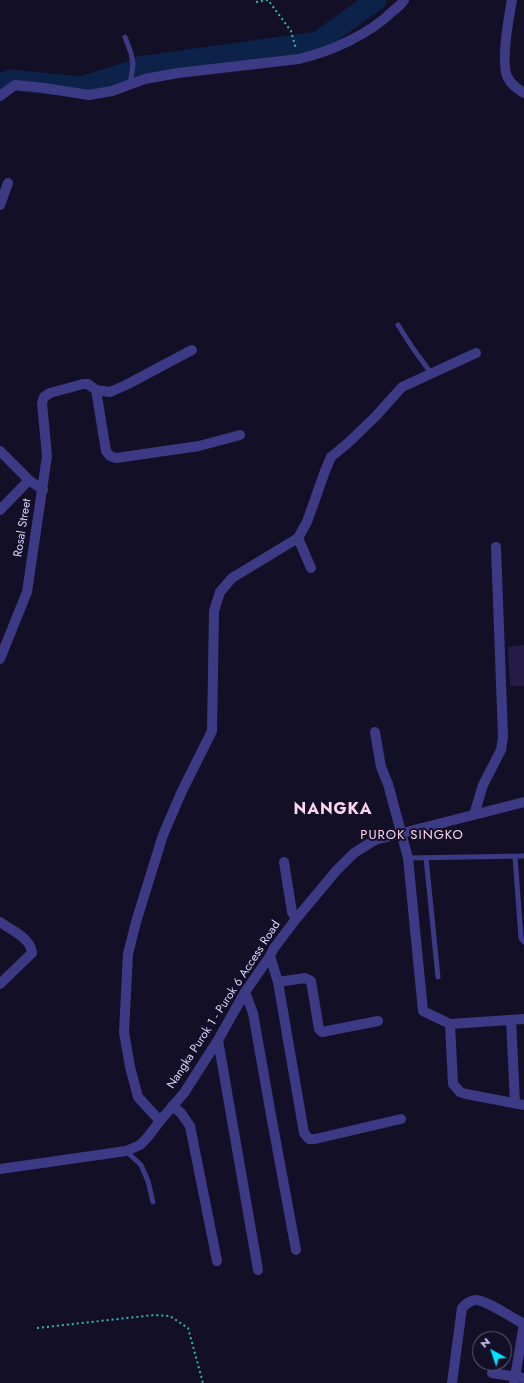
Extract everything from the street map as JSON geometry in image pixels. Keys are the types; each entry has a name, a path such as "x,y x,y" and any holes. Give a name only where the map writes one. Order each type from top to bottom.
{"street":[{"path":"0,96 16,85 44,88 89,96 112,91 130,82 145,79 287,62 316,55 366,32 387,17 404,0"},
{"path":"512,0 506,30 505,72 508,79 524,93"},
{"path":"0,205 8,183"},
{"path":"192,350 110,392 96,390 106,451 110,456 116,458 199,446 240,435"},
{"path":"160,1120 138,1097 130,1067 124,1032 128,954 136,922 164,835 182,791 212,732 214,611 220,592 232,578 298,538 307,522 331,456 354,438 402,387 476,353"},
{"name":"Rosal Street","path":"0,659 27,592 47,456 42,403 44,397 50,393 83,384 88,384 96,390"},
{"path":"0,451 29,480 43,490"},
{"path":"0,510 29,480"},
{"path":"298,538 311,568"},
{"path":"474,815 484,785 501,750 503,737 496,547"},
{"path":"375,732 381,767 388,784 408,858 423,1011 450,1024 524,1019"},
{"name":"Nangka Purok 1 - Purok 6 Access Road","path":"0,1170 126,1152 140,1145 184,1093 218,1040 245,992 274,948 336,871 354,853 376,840 524,802"},
{"path":"284,862 292,912 296,919"},
{"path":"0,922 26,940 31,947 32,953 0,984"},
{"path":"270,956 278,982 304,1133 309,1140 401,1119"},
{"path":"278,982 305,978 311,982 319,1029 322,1032 378,1021"},
{"path":"245,992 254,1013 296,1250"},
{"path":"450,1024 453,1050 453,1084 456,1089 466,1094 519,1104 510,1020"},
{"path":"218,1040 258,1270"},
{"path":"172,1106 181,1113 190,1126 217,1261"},
{"path":"452,1383 462,1308 470,1301 481,1300 524,1324 518,1379 492,1374"}],"lane":[{"path":"124,38 131,53 132,64 130,82"},
{"path":"398,324 414,350 431,373"},
{"path":"408,858 524,856"},
{"path":"515,857 521,938 524,942"},
{"path":"426,858 438,977"},
{"path":"126,1152 141,1165 148,1181 154,1202"}],"path":[{"path":"256,2 268,0 291,31 297,53"},
{"path":"37,1328 154,1315 170,1316 188,1328 203,1383"}],"building":[{"path":"524,645 524,686 510,686 508,647"}],"waterway":[{"path":"0,85 10,80 81,87 132,71 138,67 318,42 376,0"}],"district":[{"name":"NANGKA","path":"333,810"},
{"name":"PUROK SINGKO","path":"412,836"}]}
